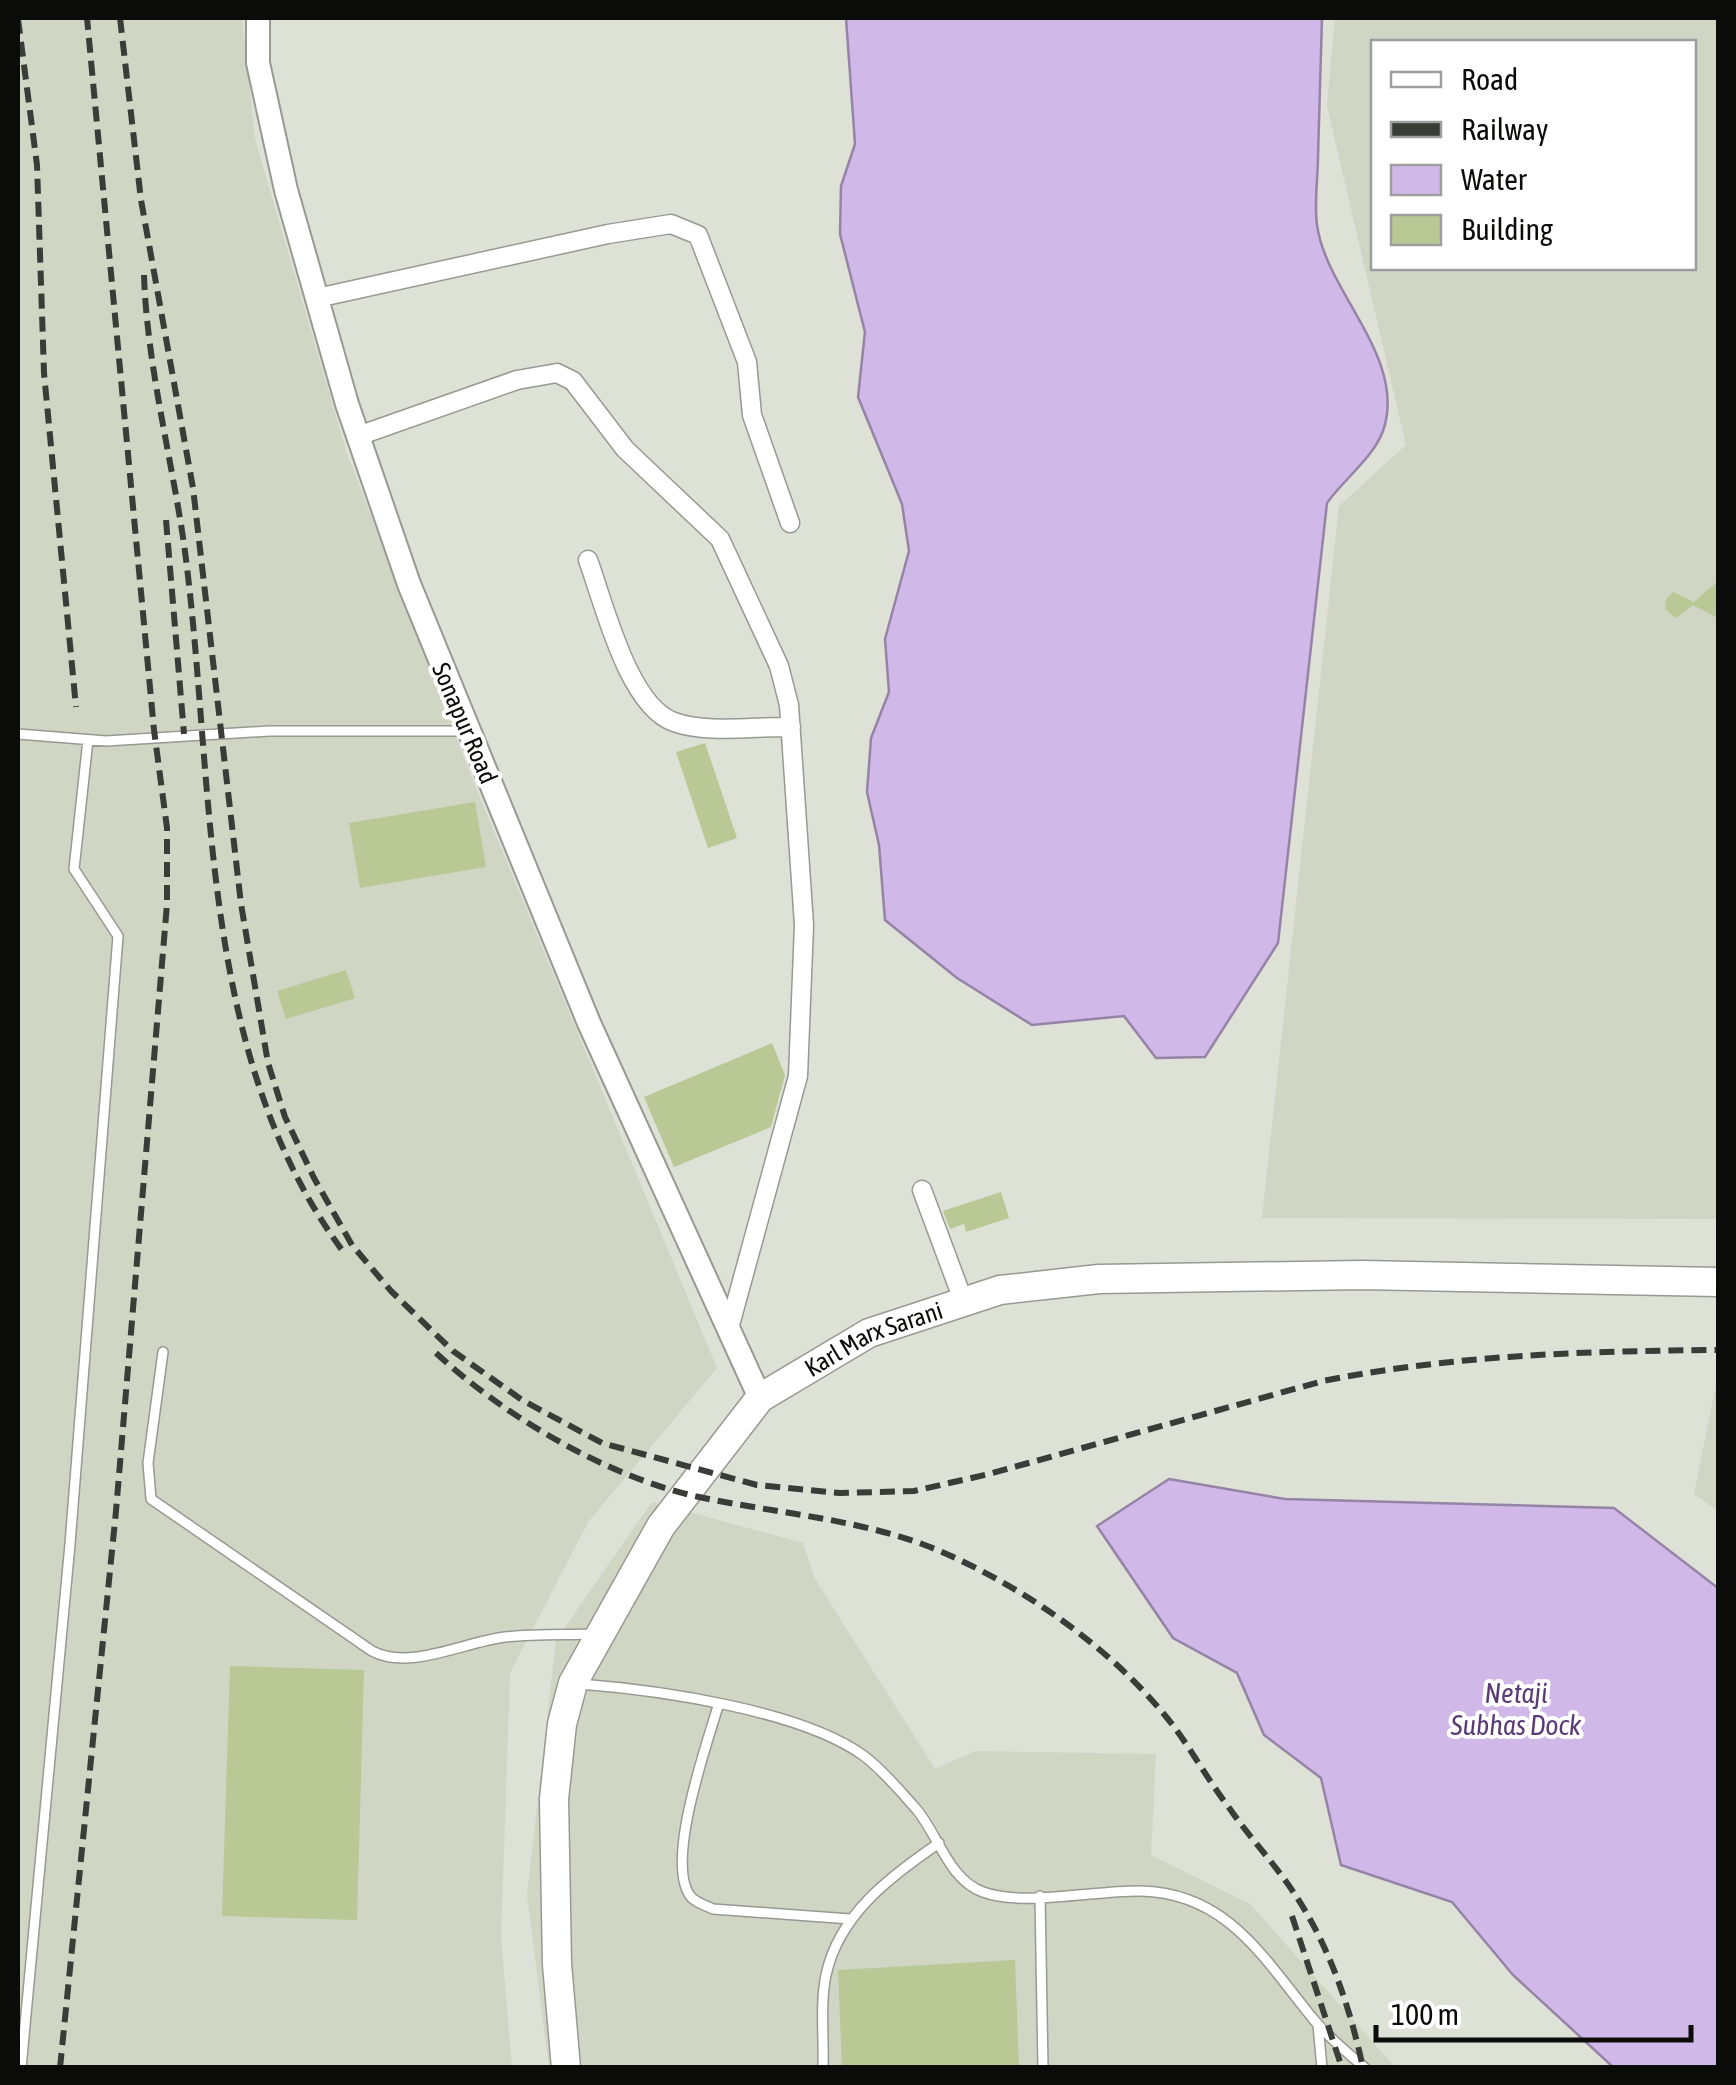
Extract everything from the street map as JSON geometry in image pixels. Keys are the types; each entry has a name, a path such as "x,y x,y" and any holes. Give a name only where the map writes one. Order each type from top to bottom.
{"main road":[{"name":"Karl Marx Sarani","path":"566,2068 557,1964 554,1799 562,1724 573,1684 661,1526 760,1398 869,1333 1000,1290 1099,1279 1362,1275 1718,1282"}],"street":[{"name":"Sonapur Road","path":"258,18 262,82 286,190 358,436 466,731 589,1024 730,1324 760,1398"},
{"path":"317,298 608,234 672,224 686,226 698,235 748,362 752,416 790,523"},
{"path":"358,436 518,380 558,372 573,381 625,449 726,548 778,666 791,727 804,925 798,1076 730,1324"},
{"path":"588,560 634,682 648,706 677,724 791,727"},
{"path":"922,1190 962,1300"}],"lane":[{"path":"18,734 88,740 268,732 466,731"},
{"path":"22,2068 70,1544 118,936 74,870 88,740"},
{"path":"163,1352 148,1463 151,1499 372,1651 387,1659 409,1658 504,1638 600,1634"},
{"path":"573,1684 652,1689 813,1729 865,1756 919,1812 958,1874 981,1892 1040,1896 1146,1891 1184,1896 1225,1917 1251,1938 1318,2025 1365,2068"},
{"path":"718,1706 683,1844 683,1879 693,1899 713,1909 850,1919"},
{"path":"823,2068 826,1975 850,1919 891,1876 938,1843"},
{"path":"1040,1896 1043,2068"},
{"path":"1318,2025 1322,2068"}],"shaded area":[{"path":"18,18 242,18 255,139 347,454 476,788 717,1368 588,1522 510,1673 501,1937 512,2067 18,2067"},
{"path":"1335,18 1718,18 1718,1219 1262,1218 1339,506 1406,445 1327,106"},
{"path":"1718,1380 1718,1511 1694,1494"},
{"path":"652,1502 803,1543 815,1579 935,1769 976,1751 1156,1754 1151,1855 1250,1904 1395,2067 549,2068 527,1895 556,1640"}],"water":[{"path":"846,18 1322,18 1317,225 1323,250 1375,352 1385,378 1388,404 1378,441 1327,503 1278,943 1205,1057 1156,1058 1124,1016 1032,1025 957,978 885,920 879,845 867,792 871,738 889,692 885,639 909,551 902,504 858,397 865,332 840,234 841,186 855,144"},
{"name":"Netaji Subhas Dock","path":"1169,1479 1285,1499 1614,1508 1718,1588 1718,2067 1613,2067 1513,1975 1452,1902 1341,1865 1321,1778 1264,1735 1237,1673 1173,1638 1097,1526"}],"building":[{"path":"1718,581 1718,618 1693,605 1676,618 1665,609 1666,599 1673,592 1694,602"},
{"path":"705,743 737,838 708,848 676,752"},
{"path":"475,802 486,867 360,888 349,823"},
{"path":"346,970 355,998 286,1019 277,991"},
{"path":"772,1043 785,1075 771,1127 674,1167 644,1097"},
{"path":"1001,1192 1009,1218 966,1232 964,1224 950,1229 943,1211"},
{"path":"230,1666 364,1670 357,1920 222,1916"},
{"path":"1015,1960 1019,2068 842,2068 838,1970"}],"railway":[{"path":"60,2068 116,1511 167,904 167,828 154,730 87,18"},
{"path":"120,18 141,200 193,488 241,904 268,1063 285,1117 352,1245 391,1291 453,1351 522,1400 602,1443 757,1485 840,1493 914,1491 989,1474 1323,1381 1372,1372 1520,1356 1718,1350"},
{"path":"18,19 37,165 44,373 76,707"},
{"path":"144,275 155,376 184,544 209,818 236,1001 260,1088 294,1172 342,1250"},
{"path":"166,520 184,734"},
{"path":"436,1353 525,1421 593,1459 664,1488 699,1497 853,1525 913,1541 1007,1585 1099,1649 1175,1728 1294,1893 1337,1977 1363,2068"},
{"path":"1292,1916 1342,2068"}]}
